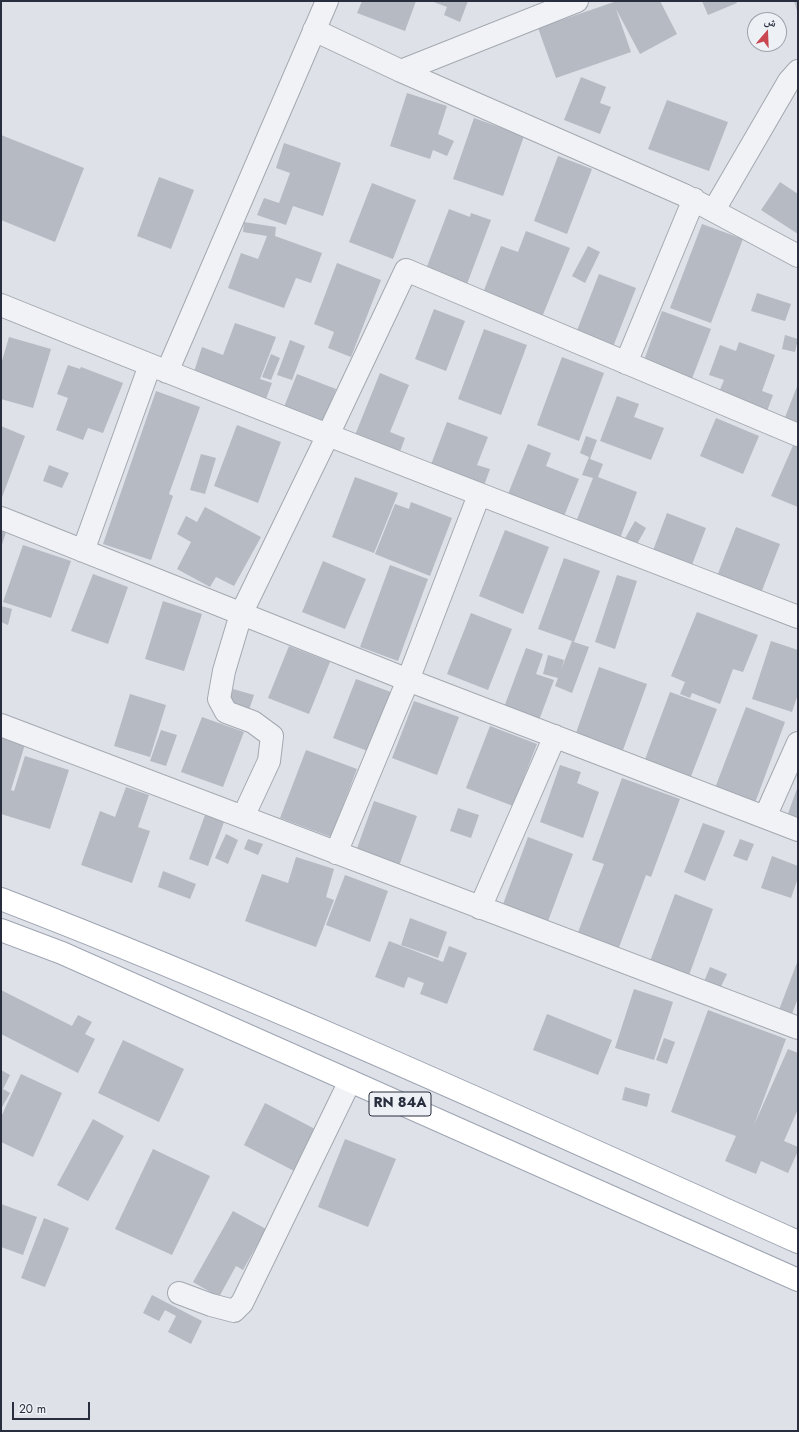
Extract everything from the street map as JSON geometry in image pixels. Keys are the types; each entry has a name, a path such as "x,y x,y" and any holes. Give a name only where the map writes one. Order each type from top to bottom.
{"main road":[{"name":"RN 84A","path":"1,899 110,941 432,1079 798,1242"},
{"name":"RN 84A","path":"1,930 62,953 798,1280"}],"street":[{"path":"83,551 159,369 327,1"},
{"path":"401,71 577,1"},
{"path":"314,30 401,71 649,178 694,199 798,256"},
{"path":"714,210 786,87 798,71"},
{"path":"626,363 694,199"},
{"path":"243,817 269,761 272,736 253,722 226,712 219,699 224,671 241,614 406,270 798,434"},
{"path":"1,305 479,495 798,617"},
{"path":"336,853 408,680 479,495"},
{"path":"1,518 408,680 798,830"},
{"path":"1,725 798,1028"},
{"path":"480,908 555,736"},
{"path":"765,817 798,742"},
{"path":"178,1293 211,1306 234,1311 242,1303 350,1081"}],"building":[{"path":"362,1 416,1 405,31 357,13"},
{"path":"431,1 468,1 460,22 444,15 447,7"},
{"path":"617,1 660,1 677,34 640,54 616,9 631,52 556,78 538,28"},
{"path":"702,1 736,1 737,3 708,15"},
{"path":"794,1 798,1 798,14"},
{"path":"581,77 606,87 600,103 611,107 600,134 564,120"},
{"path":"407,93 447,106 438,134 454,141 447,156 433,150 430,159 390,146"},
{"path":"667,100 728,122 709,171 648,149"},
{"path":"474,118 524,136 503,196 453,179"},
{"path":"1,135 84,168 55,242 1,220"},
{"path":"284,143 341,163 323,216 293,206 286,225 257,215 264,198 279,203 290,173 276,168"},
{"path":"558,156 592,169 567,234 534,221"},
{"path":"159,177 194,190 171,249 137,236"},
{"path":"780,182 798,194 798,234 761,210"},
{"path":"372,183 416,200 393,259 349,242"},
{"path":"449,209 470,217 471,213 491,220 467,284 426,269"},
{"path":"244,222 276,227 275,236 322,253 311,283 296,278 284,308 228,288 241,253 258,259 267,236 243,232"},
{"path":"702,224 743,239 711,323 670,308"},
{"path":"526,231 570,248 540,322 481,298 501,246 518,252"},
{"path":"588,246 600,252 585,283 572,276"},
{"path":"337,263 381,280 351,357 328,348 334,332 314,324"},
{"path":"599,274 636,288 611,352 574,338"},
{"path":"757,293 791,304 785,321 751,311"},
{"path":"434,309 465,321 446,371 415,359"},
{"path":"662,311 711,329 688,389 640,371"},
{"path":"235,323 276,337 260,379 272,383 264,404 192,378 202,347 223,355"},
{"path":"484,329 527,345 501,415 458,399"},
{"path":"785,335 798,339 795,352 782,349"},
{"path":"9,337 51,349 33,408 1,399 1,364"},
{"path":"290,340 305,346 292,380 277,375"},
{"path":"739,342 775,355 762,391 773,395 763,422 714,404 724,380 709,375 720,345 736,351"},
{"path":"271,354 280,358 271,380 262,377"},
{"path":"562,357 604,373 579,441 537,425"},
{"path":"68,365 80,369 81,367 123,383 103,433 88,428 83,440 56,430 68,398 57,394"},
{"path":"380,373 409,385 390,432 405,438 398,457 353,440"},
{"path":"297,374 336,389 321,427 282,412"},
{"path":"798,384 798,431 782,425"},
{"path":"156,391 200,407 169,494 173,496 151,560 103,544"},
{"path":"617,396 639,404 634,417 664,428 651,460 600,441"},
{"path":"716,418 759,436 743,474 700,456"},
{"path":"447,422 488,437 477,465 490,469 481,494 427,475"},
{"path":"237,425 281,442 258,503 214,486"},
{"path":"1,426 25,436 1,500"},
{"path":"586,436 597,440 590,459 603,464 598,477 637,492 618,544 574,527 593,478 582,475 589,457 580,453"},
{"path":"795,441 798,442 798,507 771,496"},
{"path":"528,444 551,453 546,466 579,479 558,531 502,509"},
{"path":"201,454 216,458 205,494 190,490"},
{"path":"49,465 69,473 62,488 43,481"},
{"path":"355,477 398,493 374,553 332,537"},
{"path":"411,502 452,518 430,576 375,554 395,504 409,509"},
{"path":"205,507 261,537 234,586 216,577 210,587 177,569 191,542 177,534 186,516 197,522"},
{"path":"667,513 706,528 687,578 648,564"},
{"path":"635,521 646,528 632,553 620,547"},
{"path":"736,527 780,544 756,606 712,589"},
{"path":"505,530 549,547 523,614 479,596"},
{"path":"1,531 6,532 1,548"},
{"path":"23,545 71,561 51,618 3,602"},
{"path":"564,558 600,571 574,642 589,647 572,693 555,686 558,678 543,674 548,655 564,660 561,670 572,641 538,629"},
{"path":"323,561 366,579 345,629 302,612"},
{"path":"390,565 428,579 398,661 360,647"},
{"path":"93,574 128,587 108,644 71,631"},
{"path":"617,575 637,581 615,649 595,642"},
{"path":"163,601 202,614 184,671 145,659"},
{"path":"1,606 12,609 8,625 1,622"},
{"path":"697,612 758,635 743,672 733,669 720,704 692,693 690,698 680,694 685,682 671,676"},
{"path":"471,613 512,629 488,690 447,674"},
{"path":"771,641 798,650 798,694 792,712 752,699"},
{"path":"289,646 330,662 309,714 268,698"},
{"path":"526,648 543,654 536,674 554,680 535,731 500,718"},
{"path":"599,667 647,684 623,750 576,733"},
{"path":"356,679 396,694 373,753 333,738"},
{"path":"233,689 254,695 249,710 229,704"},
{"path":"670,692 717,709 690,779 644,762"},
{"path":"130,694 166,705 150,757 114,746"},
{"path":"414,701 459,717 437,775 392,758"},
{"path":"746,707 785,722 755,803 715,788"},
{"path":"202,717 244,732 223,787 181,772"},
{"path":"490,726 537,744 513,806 466,788"},
{"path":"1,730 27,738 11,790 14,791 25,756 69,770 50,829 1,814"},
{"path":"161,730 177,735 166,766 150,761"},
{"path":"306,750 357,769 331,837 280,818"},
{"path":"560,765 581,772 577,783 599,792 583,838 540,822"},
{"path":"622,778 680,799 651,877 646,875 618,950 577,935 604,864 592,860"},
{"path":"798,786 798,824 786,819"},
{"path":"126,787 149,795 138,827 150,831 132,883 81,865 100,811 115,817"},
{"path":"374,801 417,816 399,866 356,851"},
{"path":"458,808 479,815 471,838 450,831"},
{"path":"205,815 224,822 208,866 189,859"},
{"path":"703,823 725,831 705,881 684,872"},
{"path":"226,834 238,840 228,864 215,858"},
{"path":"528,837 573,854 547,924 502,907"},
{"path":"248,839 263,844 258,855 244,849"},
{"path":"740,839 754,844 747,861 733,856"},
{"path":"772,856 798,866 798,878 791,898 761,888"},
{"path":"296,857 334,869 326,897 334,900 316,947 245,921 262,874 288,883"},
{"path":"163,871 196,884 190,899 158,887"},
{"path":"345,875 388,891 370,942 326,925"},
{"path":"675,894 713,909 688,978 649,964"},
{"path":"410,918 447,932 438,958 401,945"},
{"path":"389,941 443,962 449,946 467,953 447,1004 420,994 424,983 408,977 404,988 375,977"},
{"path":"798,960 798,998 792,1014 779,1010"},
{"path":"710,967 727,974 719,991 703,984"},
{"path":"634,989 673,1002 654,1060 615,1048"},
{"path":"1,990 72,1026 78,1015 92,1022 85,1034 95,1039 78,1073 1,1034"},
{"path":"708,1010 786,1039 754,1125 788,1049 798,1053 798,1109 784,1141 798,1147 798,1151 788,1173 761,1161 756,1174 725,1161 736,1136 671,1112"},
{"path":"547,1014 612,1040 598,1075 533,1050"},
{"path":"664,1038 675,1042 667,1064 656,1060"},
{"path":"123,1040 184,1069 159,1122 98,1093"},
{"path":"1,1070 10,1075 3,1089 10,1093 1,1109"},
{"path":"21,1074 62,1093 33,1157 1,1142 1,1117"},
{"path":"625,1087 650,1094 647,1107 622,1100"},
{"path":"265,1103 315,1129 294,1171 244,1145"},
{"path":"93,1119 124,1136 88,1201 57,1185"},
{"path":"345,1139 396,1159 368,1227 318,1207"},
{"path":"153,1149 210,1176 172,1255 115,1229"},
{"path":"1,1204 37,1217 23,1255 1,1247"},
{"path":"233,1211 266,1229 243,1270 236,1266 219,1297 193,1282"},
{"path":"44,1218 69,1228 45,1287 21,1278"},
{"path":"152,1295 202,1321 191,1344 168,1332 176,1316 165,1310 159,1321 143,1313"}]}
